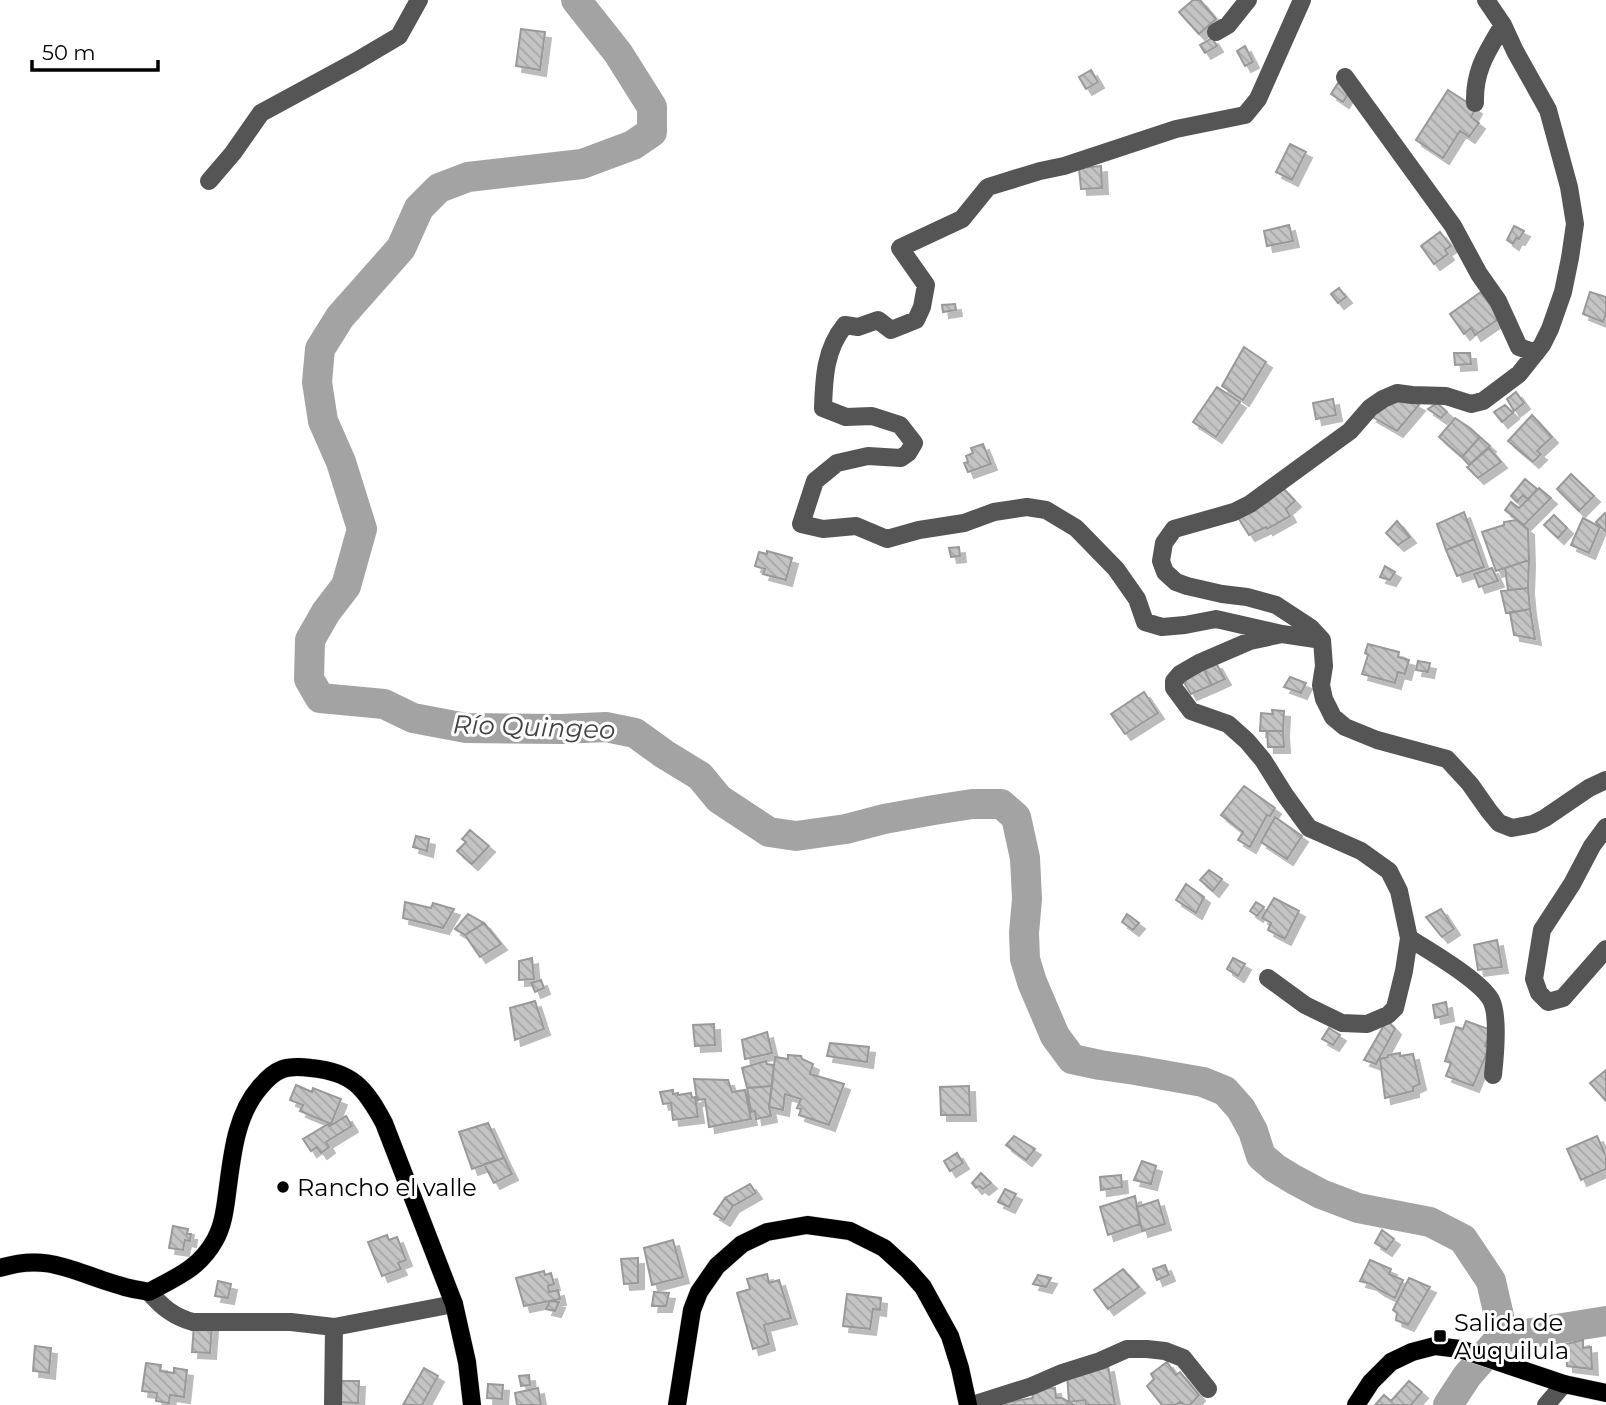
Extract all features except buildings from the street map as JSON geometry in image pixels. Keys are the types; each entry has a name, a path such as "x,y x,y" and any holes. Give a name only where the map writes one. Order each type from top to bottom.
{"main road":[{"path":"0,1268 25,1262 53,1263 120,1286 149,1292 195,1266 208,1252 217,1236 224,1213 233,1150 242,1116 255,1093 273,1072 287,1067 324,1069 357,1084 384,1123 454,1304 467,1362 472,1405"},
{"path":"677,1405 692,1310 699,1292 717,1266 742,1244 767,1232 807,1225 850,1231 884,1248 908,1270 923,1287 950,1336 970,1405"},
{"path":"1356,1405 1371,1382 1391,1362 1412,1352 1435,1346 1460,1349 1557,1381 1606,1393"}],"street":[{"path":"209,181 261,113 399,36 419,0"},
{"path":"1216,32 1228,25 1248,0"},
{"path":"1302,0 1258,99 1245,115 1176,129 1064,166 988,187 962,219 900,248 926,285 922,307 916,320 891,330 878,320 858,327 845,325 836,336 827,359 823,408 846,417 872,416 900,425 914,443 901,458 868,456 837,463 816,481 801,524 823,530 856,527 887,539 919,530 964,523 994,512 1027,507 1046,510 1076,528 1116,569 1137,599 1145,622 1163,627 1216,619 1322,640"},
{"path":"1486,0 1503,25 1548,110 1569,187 1575,224 1567,276 1542,345 1519,374 1483,401 1471,404 1446,396 1397,393 1383,399 1370,408 1350,431 1250,504 1234,512 1174,529 1164,543 1161,561 1165,572 1176,582 1200,590 1247,597 1276,606 1311,628 1322,640 1324,666 1321,685 1324,699 1333,717 1345,727 1377,740 1447,759 1471,784 1499,823 1512,828 1533,824 1606,780"},
{"path":"1475,103 1481,62 1503,25"},
{"path":"1345,77 1453,226 1479,274 1498,301 1519,347 1536,353"},
{"path":"1268,978 1305,1005 1342,1023 1367,1024 1388,1015 1395,1008 1409,938 1399,891 1389,871 1361,851 1309,828 1247,741 1228,724 1191,711 1174,688 1174,681 1180,674 1199,663 1250,641 1282,634"},
{"path":"1606,827 1542,930 1534,979 1539,993 1548,1002 1563,998 1606,949"},
{"path":"1409,938 1477,983 1491,1000 1495,1015 1496,1042 1493,1075"},
{"path":"149,1292 162,1307 179,1318 193,1322 291,1322 334,1327 454,1304"},
{"path":"333,1405 334,1327"},
{"path":"970,1405 1032,1386 1127,1349 1165,1351 1183,1358 1208,1389"},
{"path":"1546,1405 1557,1381"}],"waterway":[{"name":"Río Quingeo","path":"576,0 618,53 652,107 652,132 633,145 582,164 468,177 439,188 419,208 401,248 340,317 320,349 317,382 323,421 341,462 362,529 346,586 326,612 310,640 309,679 320,698 384,704 413,718 466,728 606,727 635,733 700,776 719,799 769,832 796,836 972,804 1001,804 1016,817 1025,858 1025,959 1055,1036 1072,1059 1203,1082 1225,1091 1241,1109 1253,1131 1261,1156 1275,1168 1321,1194 1358,1208 1430,1222 1463,1239 1491,1281 1499,1316 1500,1338 1467,1376 1448,1405"},
{"path":"1500,1338 1606,1321"}],"place":[{"name":"Rancho el valle","path":"283,1187"},
{"name":"Salida de Auquilula","path":"1440,1336"}]}
